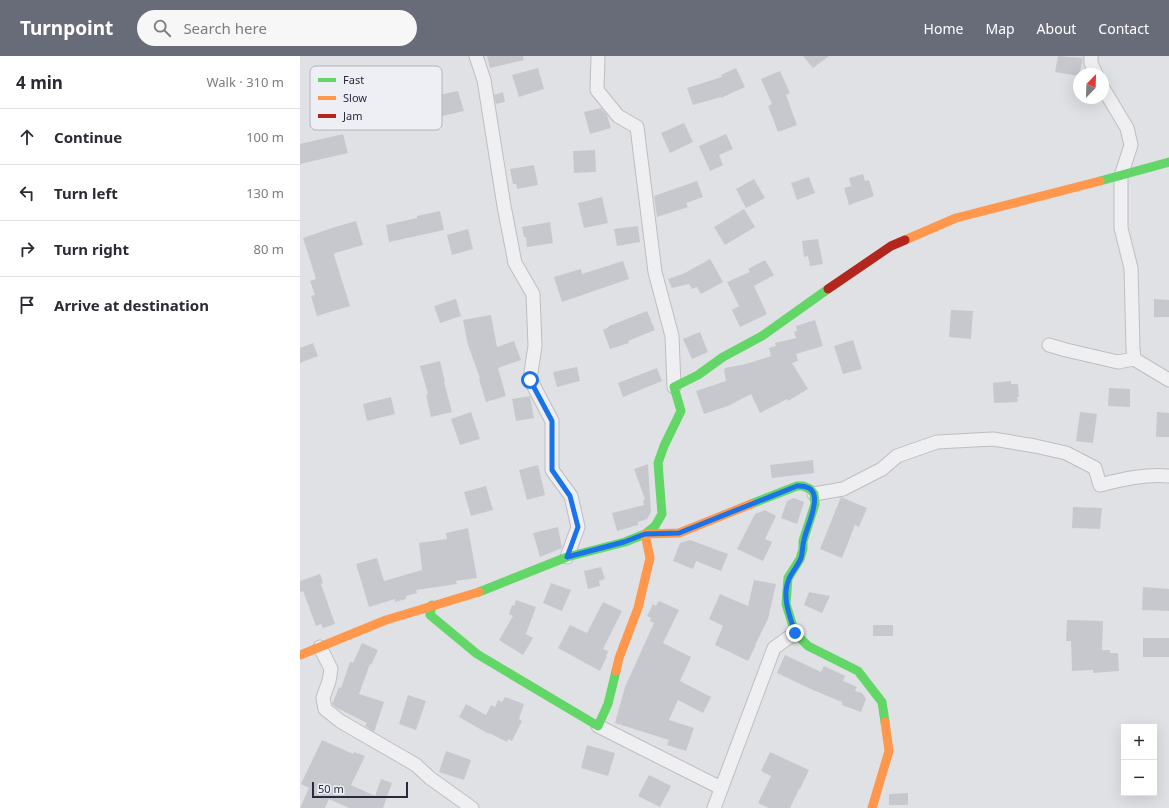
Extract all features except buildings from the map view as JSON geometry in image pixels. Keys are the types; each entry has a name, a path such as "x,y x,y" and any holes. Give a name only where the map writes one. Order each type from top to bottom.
{"street":[{"path":"476,56 484,80 504,206 515,263 533,294 535,346 530,380 552,421 552,470 570,496 578,527 567,557"},
{"path":"300,655 386,620 490,588 567,557 624,542 645,534 655,526 662,514 658,463 664,446 681,411 674,386 672,336 654,272 638,127 618,116 597,90 598,56"},
{"path":"1091,56 1091,63 1093,68"},
{"path":"1109,98 1127,128 1131,145 1121,176 1121,228 1131,268 1132,341 1134,359"},
{"path":"674,386 698,375 723,357 762,336 808,302 891,246 956,218 1062,192 1169,162"},
{"path":"1049,345 1118,362 1134,359 1169,380"},
{"path":"814,494 843,489 882,469 897,456 937,442 993,439 1066,453 1095,468 1100,485 1130,477 1157,475 1169,476"},
{"path":"645,534 679,533 797,486 803,486 810,489 814,494 815,504 803,541 803,549 800,559 788,578 786,604 795,633 808,646 858,671 882,702 889,751 872,808"},
{"path":"598,726 608,704 619,658 640,600 650,558 645,534"},
{"path":"432,605 430,615 477,654 598,726 721,788"},
{"path":"714,808 774,648 795,633"},
{"path":"320,647 331,669 329,681 323,698 325,709 340,721 416,765 430,778 472,808"}],"traffic: fast":[{"path":"1100,181 1169,162"},
{"path":"479,592 567,557 625,542 645,534 655,526 662,514 658,463 664,446 681,411 674,387 698,375 723,357 762,336 828,289"},
{"path":"751,504 797,486 803,486 810,489 814,494 815,504 803,541 803,549 800,559 788,578 786,604 795,633 808,646 858,671 882,702 885,722"},
{"path":"432,605 430,615 477,654 598,726 608,704 616,671"}],"traffic: slow":[{"path":"905,240 956,218 1100,181"},
{"path":"616,671 619,658 638,608 650,558 645,534 679,533 751,504"},
{"path":"300,655 386,620 479,592"},
{"path":"872,808 889,751 885,722"}],"traffic: jam":[{"path":"828,289 891,246 905,240"}],"route":[{"path":"530,380 552,421 552,470 570,496 578,527 567,557 624,542 645,534 679,533 797,486 803,486 810,489 814,494 815,504 803,541 803,549 800,559 788,578 786,591 786,604 795,633"}]}
